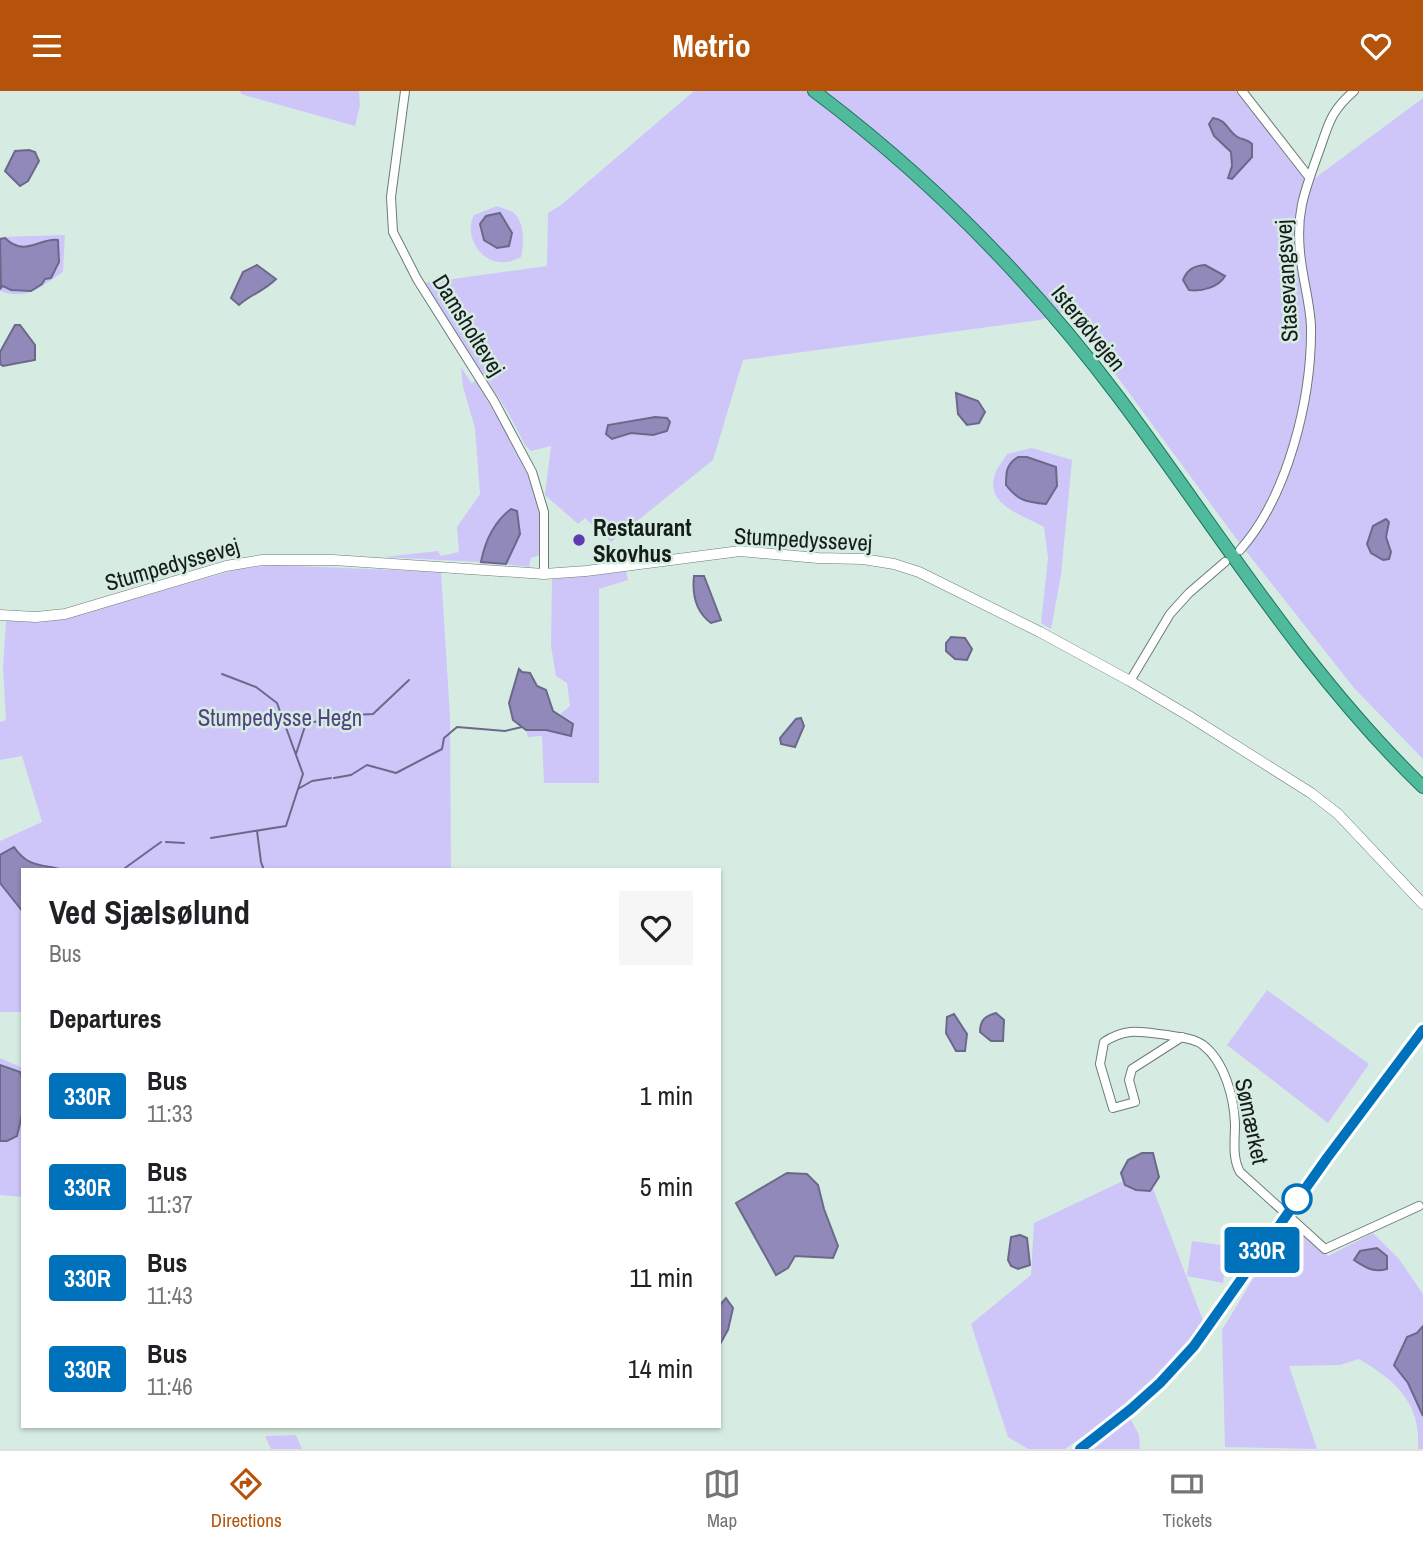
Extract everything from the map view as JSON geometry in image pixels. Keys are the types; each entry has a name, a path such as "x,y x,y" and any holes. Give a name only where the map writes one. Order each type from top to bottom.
{"highway":[{"name":"Isterødvejen","path":"814,91 872,136 931,188 1034,294 1119,398 1295,643 1342,701 1423,787"},
{"name":"Isterødvejen","path":"1288,632 1338,689 1423,775"}],"street":[{"name":"Damsholtevej","path":"405,91 391,197 393,232 416,279 494,401 531,472 544,512 544,574"},
{"path":"1242,91 1309,177"},
{"name":"Stasevangsvej","path":"1240,550 1256,532 1282,481 1297,430 1309,366 1311,324 1300,253 1299,228 1309,177 1333,113 1354,91"},
{"name":"Stumpedyssevej","path":"0,615 36,617 65,614 226,566 262,560 333,560 544,574 740,551 863,559 894,564 919,572 1040,632 1130,681 1320,800 1338,814 1423,904"},
{"path":"1130,681 1170,614 1189,593 1225,562"},
{"path":"1080,1449 1160,1383 1194,1346 1286,1215 1423,1030"},
{"name":"Sømærket","path":"1182,1037 1132,1069 1129,1080 1135,1102 1114,1108 1100,1064 1104,1042 1118,1033 1134,1031 1182,1037 1202,1043 1216,1058 1232,1097 1237,1166 1244,1178 1325,1249 1419,1206"}],"green space":[{"path":"240,91 359,91 360,105 355,126 241,94"},
{"path":"694,91 1241,91 1311,181 1423,98 1423,759 1354,688 1238,541 1068,310 1066,315 1063,312 1040,320 743,360 713,460 611,542 585,518 578,524 545,495 551,446 531,451 525,445 509,414 424,283 547,266 548,213 561,205"},
{"path":"497,206 514,213 522,228 521,257 505,262 491,260 479,251 471,230 474,215"},
{"path":"65,235 63,272 33,291 10,294 0,291 0,237"},
{"path":"461,367 472,384 475,380 504,427 532,479 538,496 541,512 540,555 531,558 529,567 506,564 520,534 485,543 481,562 383,557 438,551 441,556 459,552 457,527 480,494 475,428 463,387"},
{"path":"1032,448 1072,460 1061,575 1051,629 1041,623 1048,558 1044,527 1000,502 993,485 996,471 1007,454"},
{"name":"Stumpedysse Hegn","path":"273,565 441,572 450,717 451,868 21,868 21,1012 0,1012 0,841 42,822 22,756 0,760 0,722 6,720 3,668 6,621 67,618 238,569"},
{"path":"626,571 628,580 599,589 599,783 544,783 542,736 528,737 526,730 546,730 571,736 573,724 560,714 570,706 567,683 556,676 551,646 552,579"},
{"path":"1267,990 1369,1064 1328,1123 1227,1045"},
{"path":"0,1058 21,1067 21,1197 0,1195"},
{"path":"1146,1170 1204,1323 1167,1366 1127,1406 1065,1449 1028,1449 1008,1437 971,1324 1031,1275 1034,1223"},
{"path":"1288,1221 1328,1256 1373,1233 1399,1259 1423,1294 1423,1326 1417,1333 1406,1337 1394,1365 1408,1383 1423,1416 1423,1449 1418,1449 1415,1419 1403,1395 1384,1376 1359,1359 1340,1365 1289,1366 1317,1449 1225,1447 1222,1330"},
{"path":"1192,1241 1228,1246 1223,1283 1187,1276"},
{"path":"1129,1416 1139,1435 1140,1449 1087,1449"},
{"path":"296,1435 302,1449 271,1449 265,1436"}],"shaded area":[{"path":"1213,118 1221,121 1236,136 1252,144 1252,157 1232,179 1228,178 1232,166 1231,152 1214,136 1209,124"},
{"path":"15,151 35,152 39,161 28,181 20,186 5,171"},
{"path":"500,213 512,233 509,246 497,248 484,240 480,224 486,216"},
{"path":"5,238 12,244 26,247 58,240 59,262 51,278 45,279 31,291 11,290 3,286 1,288 0,239"},
{"path":"257,265 276,279 239,305 231,298 243,272"},
{"path":"1205,265 1225,276 1209,288 1189,290 1183,280 1186,274 1191,269"},
{"path":"15,325 20,325 35,345 35,360 3,366 0,364 0,352"},
{"path":"956,393 978,401 985,412 979,423 967,425 958,414"},
{"path":"655,417 667,418 670,422 667,431 653,435 631,433 612,439 606,434 608,425"},
{"path":"1018,457 1027,457 1056,467 1057,486 1046,504 1023,500 1006,485 1009,466"},
{"path":"511,509 517,511 520,534 506,564 481,562 491,533"},
{"path":"1386,519 1389,522 1386,537 1391,552 1389,559 1383,560 1371,553 1367,544 1373,526"},
{"path":"694,576 704,576 721,620 711,623 702,614 695,596"},
{"path":"951,637 965,638 972,649 967,660 955,659 946,651 946,643"},
{"path":"519,669 530,673 537,686 546,690 553,711 573,724 571,736 546,730 526,730 513,720 509,703"},
{"path":"801,718 804,726 795,747 781,744 780,738 796,719"},
{"path":"14,847 30,862 53,868 21,868 21,909 0,883 0,855"},
{"path":"996,1013 1004,1020 1003,1041 991,1041 980,1032 984,1019"},
{"path":"954,1014 967,1034 965,1051 956,1051 946,1033 947,1017"},
{"path":"0,1065 20,1072 21,1117 17,1136 0,1141"},
{"path":"1142,1153 1153,1153 1159,1177 1150,1191 1136,1190 1125,1185 1121,1173 1128,1160"},
{"path":"787,1173 807,1174 818,1185 838,1246 833,1258 795,1256 788,1268 776,1275 736,1203"},
{"path":"1020,1235 1027,1238 1030,1265 1018,1269 1011,1266 1008,1260 1011,1237"},
{"path":"1377,1248 1387,1256 1387,1269 1373,1270 1354,1260 1360,1251"},
{"path":"726,1298 733,1308 728,1330 721,1342 721,1304"},
{"path":"1423,1326 1423,1416 1408,1383 1394,1365 1407,1337 1417,1333"}],"waterway":[{"path":"222,674 256,687 277,703 303,774 298,789"},
{"path":"323,721 373,714 409,680"},
{"path":"296,754 306,723 321,721"},
{"path":"334,778 351,775 367,765 396,773 442,749 444,738 457,727 505,731 522,727"},
{"path":"211,838 286,826 298,789 312,781 331,778"},
{"path":"257,831 263,868"},
{"path":"125,868 161,842"},
{"path":"166,842 184,843"}],"bus line":[{"name":"330R","path":"1080,1449 1160,1383 1194,1346 1327,1158 1423,1030"}],"place":[{"name":"Restaurant Skovhus","path":"579,540"}]}
